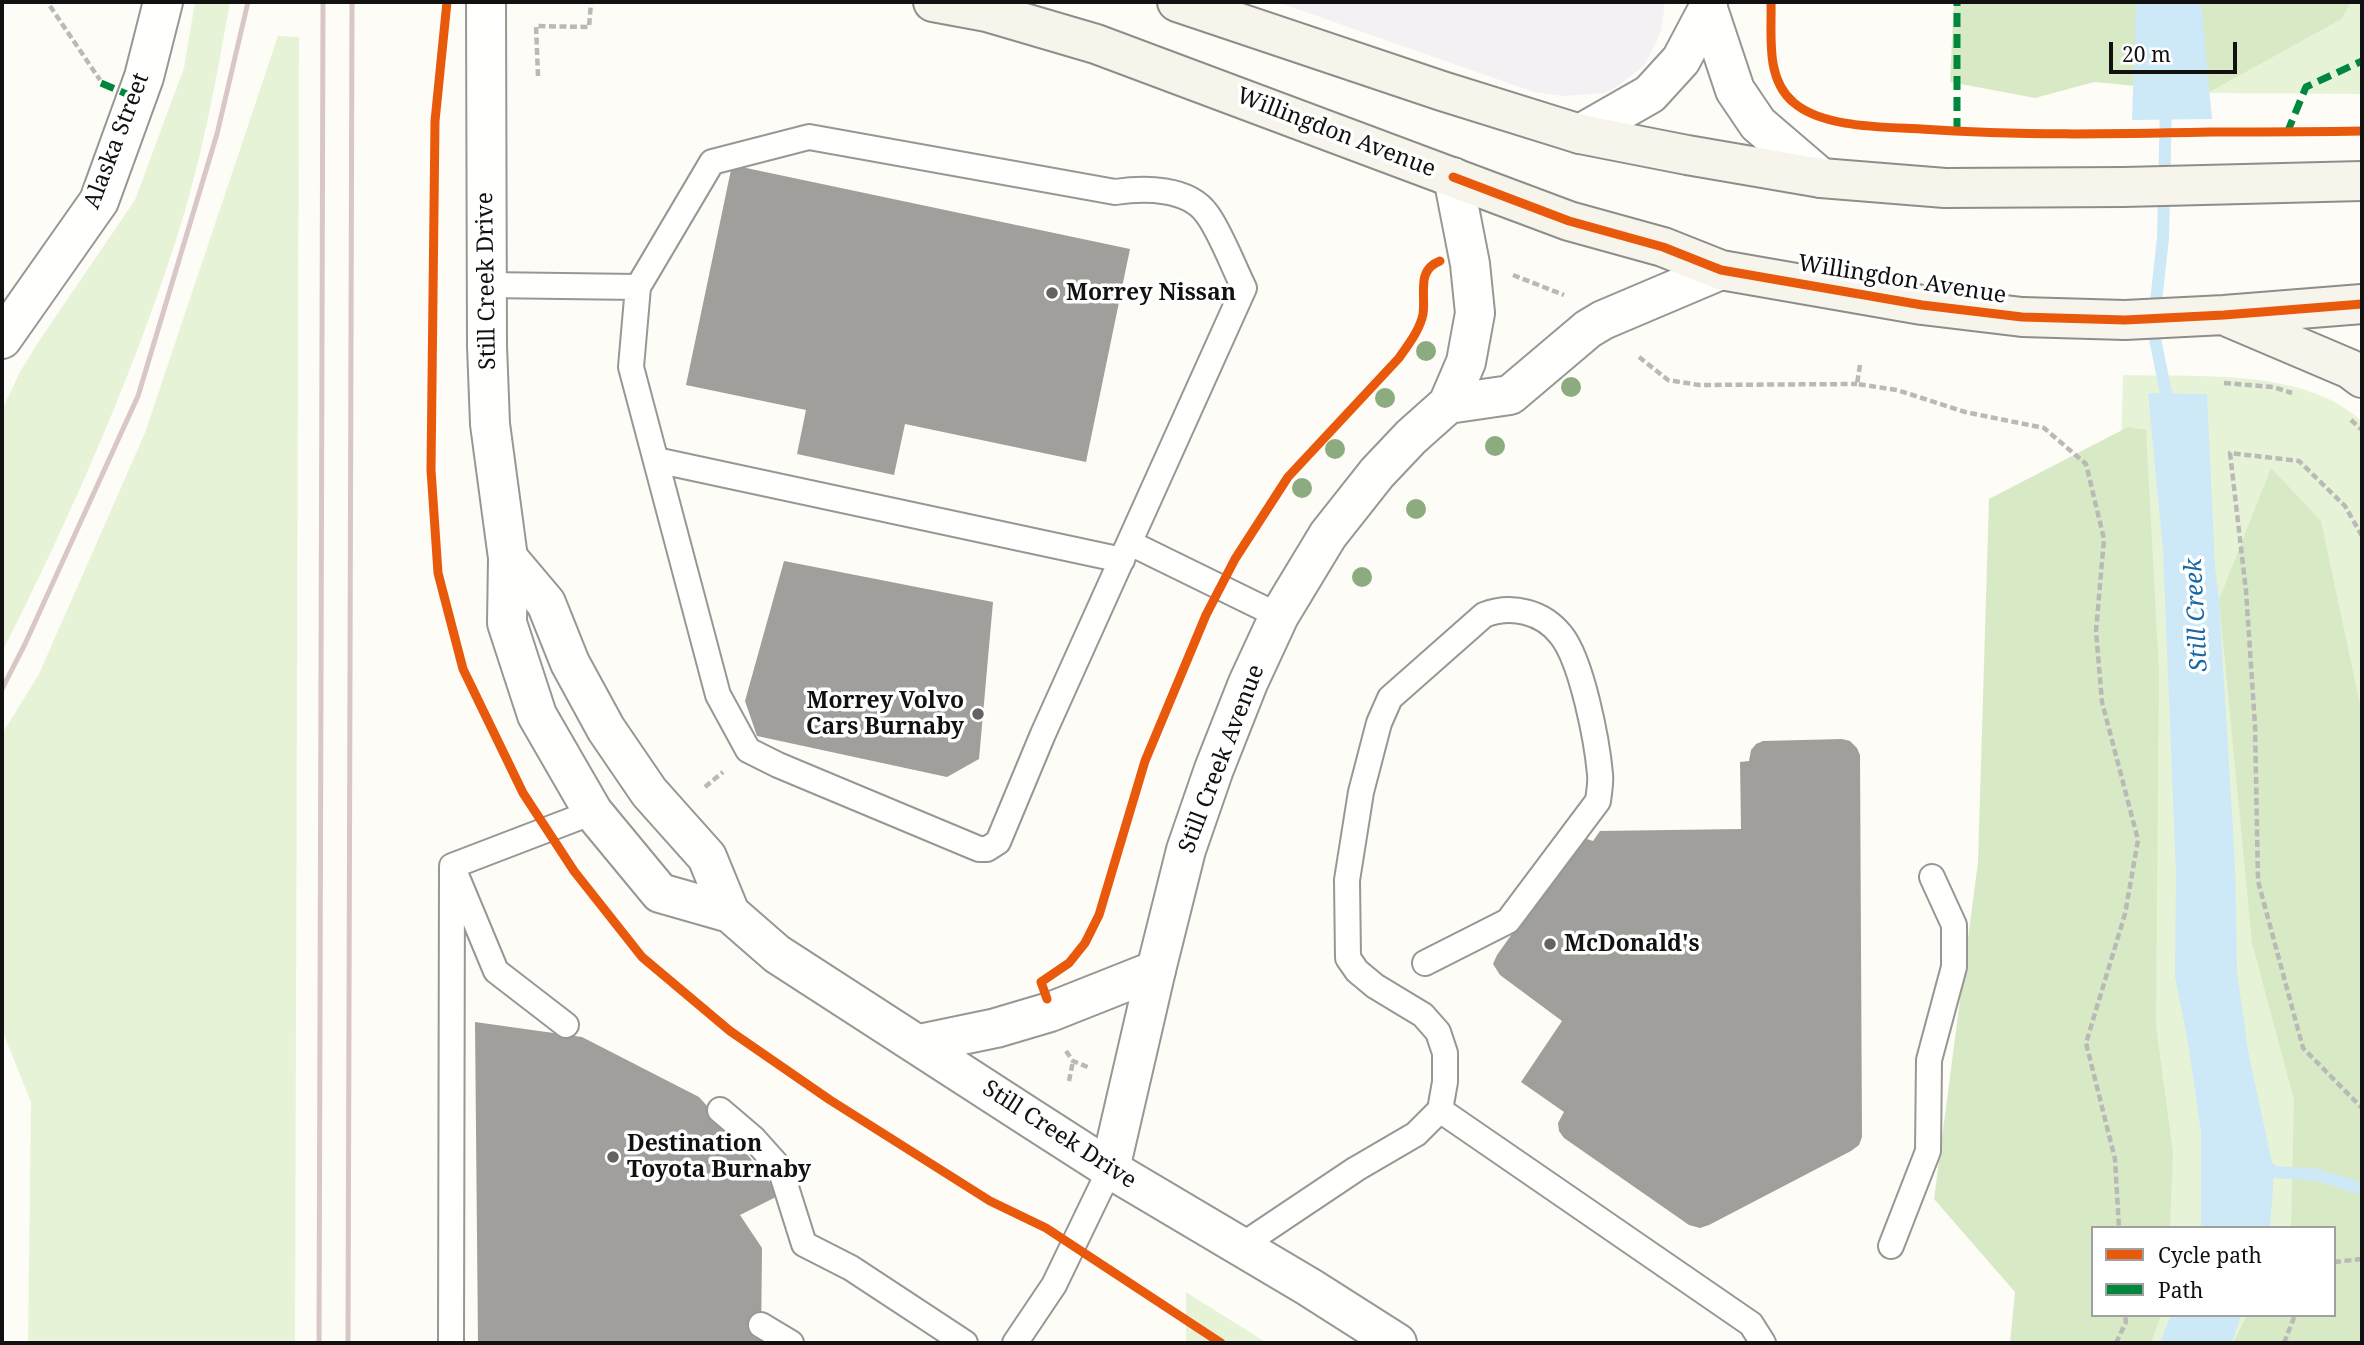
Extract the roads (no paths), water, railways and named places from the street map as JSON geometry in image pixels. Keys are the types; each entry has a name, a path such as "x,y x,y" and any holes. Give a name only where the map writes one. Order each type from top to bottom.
{"main road":[{"name":"Willingdon Avenue","path":"933,2 987,12 1096,44 1569,221 1663,247 1721,270 1947,308 2022,317 2125,320 2362,304"},
{"path":"1177,2 1441,91 1580,134 1821,178 1945,188 2362,181"},
{"path":"2224,315 2350,369 2362,378"}],"street":[{"name":"Alaska Street","path":"2,338 99,201 144,77 163,2"},
{"name":"Still Creek Drive","path":"486,2 486,285 491,424 509,558 507,622 537,715 593,812 660,893 730,913 777,954 1110,1169 1397,1343"},
{"path":"1580,134 1650,94 1681,60 1708,5"},
{"path":"1708,5 1735,90 1758,124 1821,178"},
{"name":"Still Creek Avenue","path":"1110,1169 1186,850 1248,683 1279,616 1328,535 1377,473 1410,437 1448,404 1466,362 1475,313 1470,264 1453,177"},
{"path":"1448,404 1510,395 1588,329 1603,320 1721,270"},
{"name":"Still Creek Drive","path":"509,558 546,603 570,663 606,729 649,792 707,857 730,913"},
{"path":"919,1044 996,1028 1050,1012 1156,970"}],"lane":[{"path":"809,137 1115,192 1144,188 1181,195 1207,212 1244,288 998,842 987,849 979,849 748,750 718,695 656,460 631,367 638,287 712,162 809,137"},
{"path":"486,285 638,287"},
{"path":"656,460 1126,551 1279,616"},
{"path":"1241,1246 1356,1169 1416,1134 1440,1110 1445,1082 1445,1053 1438,1032 1423,1015 1375,986 1357,971 1349,958 1347,880 1361,792 1378,723 1390,698 1484,615 1497,610 1540,615 1562,636 1576,666 1591,715 1601,777 1598,801 1508,921 1425,962"},
{"path":"452,866 593,812"},
{"path":"452,866 496,971 566,1025"},
{"path":"452,866 452,1343"},
{"path":"1891,1246 1928,1151 1929,1060 1954,967 1955,925 1932,877"},
{"path":"720,1110 754,1139 780,1168 804,1244 851,1268 965,1343"},
{"path":"1440,1110 1751,1325 1763,1343"},
{"path":"1015,1343 1054,1285 1110,1169"},
{"path":"761,1325 791,1343"}],"water":[{"path":"2136,2 2201,2 2212,119 2132,120"},
{"path":"2148,393 2207,394 2215,567 2235,865 2237,971 2248,1051 2274,1172 2270,1226 2201,1226 2201,1132 2175,977 2176,873 2163,550"},
{"path":"2170,1317 2240,1317 2232,1343 2160,1343"}],"waterway":[{"name":"Still Creek","path":"2166,103 2163,238 2153,329 2169,408"},
{"path":"2260,1161 2274,1172 2318,1175 2362,1189"}],"railway":[{"path":"2,689 138,396 217,134 248,2"},
{"path":"319,1343 323,2"},
{"path":"348,1343 352,2"}],"place":[{"name":"Morrey Nissan","path":"1052,293"},
{"name":"Morrey Volvo Cars Burnaby","path":"978,714"},
{"name":"McDonald's","path":"1550,944"},
{"name":"Destination Toyota Burnaby","path":"613,1157"}]}
